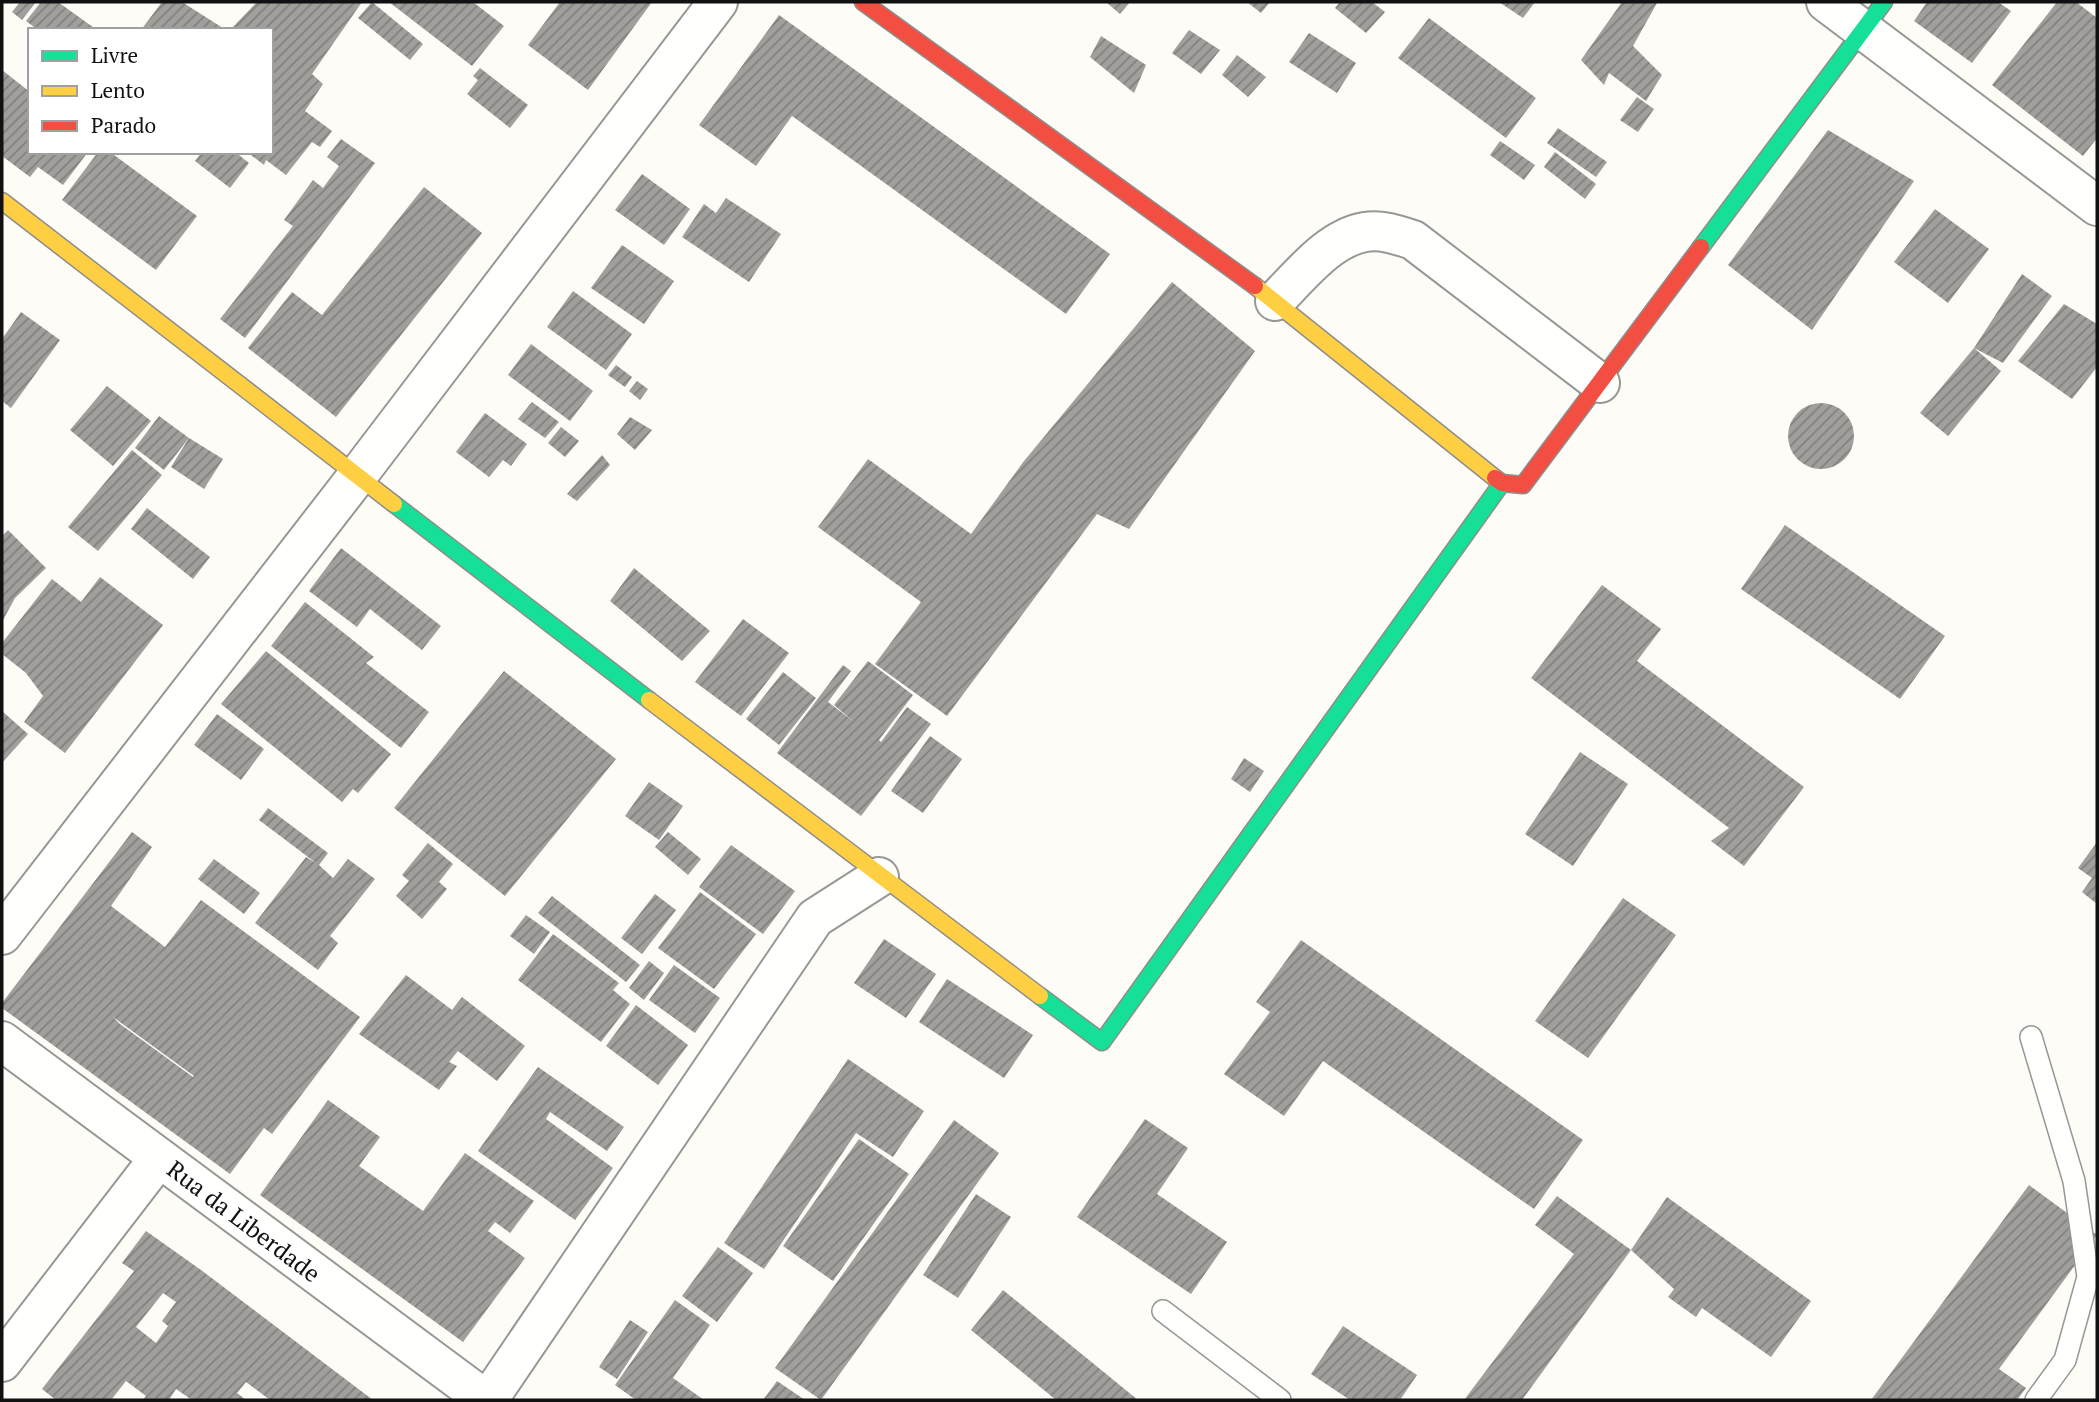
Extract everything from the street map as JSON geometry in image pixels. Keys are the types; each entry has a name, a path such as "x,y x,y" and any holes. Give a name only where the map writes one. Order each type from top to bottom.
{"street":[{"path":"2,935 358,475 718,2"},
{"path":"863,2 1275,300 1502,483 1524,485 1874,16"},
{"path":"1826,2 1874,16 2097,206"},
{"path":"2,201 879,877 1102,1042 1502,483"},
{"path":"1275,300 1327,250 1365,232 1388,232 1413,240 1600,383"},
{"path":"487,1400 814,918 879,877"},
{"name":"Rua da Liberdade","path":"2,1041 487,1400"},
{"path":"2,1362 159,1158"}],"lane":[{"path":"2031,1037 2074,1181 2088,1276 2064,1360 2036,1400"},
{"path":"1163,1311 1280,1400"}],"building":[{"path":"20,2 36,2 22,20 12,12"},
{"path":"41,2 58,2 94,28 35,28 26,21"},
{"path":"162,2 182,2 223,28 142,28"},
{"path":"257,2 362,2 312,74 323,84 305,111 332,131 320,147 312,142 286,175 266,160 264,165 250,154 273,154 273,28 232,28"},
{"path":"372,2 423,44 410,60 358,18"},
{"path":"389,2 473,2 504,26 472,66"},
{"path":"560,2 652,2 588,90 528,45"},
{"path":"1106,2 1130,2 1120,14"},
{"path":"1247,2 1270,2 1261,13"},
{"path":"1340,2 1372,2 1385,12 1366,33 1335,8"},
{"path":"1499,2 1535,2 1523,18"},
{"path":"1622,2 1657,3 1633,46 1662,75 1646,101 1609,73 1604,85 1581,60"},
{"path":"1927,2 1998,2 2011,11 1972,63 1914,21"},
{"path":"2057,2 2076,2 2097,18 2097,138 2083,156 1992,85"},
{"path":"779,15 1110,254 1066,314 792,116 756,166 699,125"},
{"path":"1429,18 1536,98 1506,138 1398,58"},
{"path":"1189,30 1220,50 1201,74 1172,53"},
{"path":"1309,33 1356,63 1337,93 1289,62"},
{"path":"1101,36 1146,65 1134,93 1090,57"},
{"path":"1237,55 1266,77 1248,97 1222,75"},
{"path":"480,68 528,105 510,128 467,94 478,80 473,76"},
{"path":"2,70 28,90 28,154 86,154 63,185 38,167 30,177 2,156"},
{"path":"1637,97 1654,109 1638,132 1620,120"},
{"path":"1558,128 1607,162 1596,177 1547,143"},
{"path":"1828,130 1914,181 1812,330 1728,265"},
{"path":"341,139 375,163 245,338 220,319 293,226 284,220 313,180 323,188 339,166 327,157"},
{"path":"1500,141 1535,165 1524,180 1490,155"},
{"path":"1555,152 1596,184 1585,199 1544,167"},
{"path":"96,154 113,154 197,216 156,270 62,200"},
{"path":"200,154 238,154 249,163 230,188 195,161"},
{"path":"642,174 690,209 664,245 615,210"},
{"path":"424,187 482,233 336,417 248,348 292,292 322,315"},
{"path":"726,198 781,234 749,282 682,237 704,204 716,213"},
{"path":"1935,209 1989,249 1948,303 1894,262"},
{"path":"622,245 674,281 644,324 591,288"},
{"path":"2022,274 2052,296 2003,363 1974,348"},
{"path":"1172,282 1255,351 1129,529 1097,514 947,716 875,664 921,602 818,527 868,459 971,534 1024,461"},
{"path":"573,291 632,334 606,370 547,327"},
{"path":"2064,304 2097,324 2097,367 2072,399 2018,361"},
{"path":"21,312 60,340 11,408 2,401 2,339"},
{"path":"531,344 593,391 570,421 508,375"},
{"path":"1974,348 2001,371 1948,436 1920,413"},
{"path":"616,365 632,377 625,387 608,375"},
{"path":"637,381 648,389 640,400 629,391"},
{"path":"107,386 151,421 113,466 70,430"},
{"path":"532,402 559,422 545,438 518,419"},
{"path":"1814,403 1828,403 1840,408 1849,417 1854,436 1852,449 1845,460 1828,469 1814,469 1802,464 1793,455 1788,443 1788,429 1793,417 1802,408"},
{"path":"485,413 527,444 511,466 503,460 489,477 456,452"},
{"path":"159,416 189,438 164,470 135,448"},
{"path":"630,417 652,430 635,450 617,434"},
{"path":"561,427 579,441 565,457 548,443"},
{"path":"189,438 223,459 204,489 171,467"},
{"path":"132,450 162,475 98,551 68,527"},
{"path":"602,455 610,465 577,501 567,494"},
{"path":"147,508 210,557 193,579 131,529"},
{"path":"1785,525 1945,636 1900,699 1741,589"},
{"path":"8,530 46,568 15,598 2,622 2,536"},
{"path":"341,548 441,626 422,650 370,609 357,627 309,591"},
{"path":"634,568 710,631 682,661 610,601"},
{"path":"100,577 163,625 65,753 24,722 43,696 26,673 2,654 2,643 52,579 81,602"},
{"path":"1602,585 1661,629 1637,661 1804,787 1744,866 1711,841 1729,828 1531,678"},
{"path":"305,602 374,657 366,663 429,712 401,748 271,646"},
{"path":"743,619 789,653 741,716 695,682"},
{"path":"266,651 391,754 358,793 353,789 342,802 221,704"},
{"path":"868,661 913,695 879,740 881,742 907,707 931,724 861,816 777,753 843,665 851,671 828,702 853,721 834,705"},
{"path":"504,671 616,759 505,896 394,808"},
{"path":"783,672 816,698 779,745 746,719"},
{"path":"2,711 28,734 2,763"},
{"path":"217,714 264,749 241,780 194,745"},
{"path":"930,736 962,759 923,813 891,791"},
{"path":"1580,752 1628,784 1573,866 1525,834"},
{"path":"1244,758 1264,771 1250,792 1231,779"},
{"path":"649,782 683,806 659,840 625,816"},
{"path":"268,808 328,853 319,865 333,878 348,859 375,879 330,936 338,943 318,970 255,923 306,857 316,863 259,820"},
{"path":"132,832 152,847 111,906 165,947 201,900 360,1017 272,1134 264,1128 230,1174 2,1008 2,1003","holes":["113,1017 194,1076 120,1024"]},
{"path":"668,832 701,859 688,875 655,847"},
{"path":"2097,842 2097,904 2082,892 2092,878 2078,868"},
{"path":"428,843 453,864 439,882 447,889 422,919 396,896 409,881 402,875"},
{"path":"731,845 795,891 763,934 699,887"},
{"path":"214,859 260,893 244,914 198,879"},
{"path":"700,892 756,934 714,989 658,948"},
{"path":"655,894 676,910 642,954 621,938"},
{"path":"552,896 640,965 626,982 538,913"},
{"path":"1623,898 1676,935 1588,1058 1535,1021"},
{"path":"526,915 550,932 534,954 510,936"},
{"path":"553,934 619,983 613,990 630,1004 601,1042 518,980"},
{"path":"884,939 936,974 906,1018 854,983"},
{"path":"1301,940 1583,1140 1534,1209 1323,1061 1284,1116 1224,1074 1270,1012 1256,1002"},
{"path":"649,961 664,973 644,1000 629,988"},
{"path":"674,965 720,998 695,1033 649,1000"},
{"path":"406,975 452,1010 462,997 525,1046 497,1081 458,1051 449,1062 457,1066 439,1090 359,1034"},
{"path":"947,979 1033,1035 1004,1078 919,1022"},
{"path":"636,1005 688,1045 658,1085 606,1046"},
{"path":"848,1059 924,1111 893,1157 856,1133 764,1269 724,1243"},
{"path":"538,1067 624,1127 607,1151 550,1112 546,1119 613,1168 575,1220 478,1151"},
{"path":"328,1100 380,1137 359,1166 423,1211 465,1153 534,1201 510,1233 495,1222 488,1231 525,1258 463,1342 260,1195"},
{"path":"1145,1119 1188,1148 1157,1194 1227,1242 1191,1294 1077,1217"},
{"path":"954,1120 999,1153 821,1400 775,1368"},
{"path":"859,1139 909,1174 833,1281 783,1246"},
{"path":"2029,1185 2097,1235 1999,1369 2026,1388 2017,1400 1871,1400"},
{"path":"976,1194 1011,1217 958,1298 923,1275"},
{"path":"1557,1196 1631,1250 1522,1400 1464,1400 1574,1254 1535,1225"},
{"path":"1667,1197 1811,1301 1771,1357 1702,1308 1696,1317 1668,1297 1674,1289 1631,1250"},
{"path":"146,1231 373,1400 270,1400 246,1382 237,1393 246,1400 192,1400 176,1389 169,1400 143,1400 146,1396 126,1381 111,1400 56,1400 42,1389 134,1271 122,1263","holes":["163,1293 176,1302 162,1321 168,1326 156,1343 136,1327"]},
{"path":"718,1247 753,1273 717,1322 682,1296"},
{"path":"1003,1290 1138,1400 1056,1400 971,1330"},
{"path":"675,1300 710,1325 673,1378 704,1400 636,1400 615,1385"},
{"path":"630,1320 648,1332 617,1379 599,1367"},
{"path":"1343,1326 1417,1375 1400,1400 1350,1400 1311,1374"},
{"path":"777,1381 805,1400 763,1400"}],"traffic: fast":[{"path":"1701,247 1884,2"},
{"path":"1040,996 1102,1042 1502,483"},
{"path":"394,504 649,700"}],"traffic: slow":[{"path":"2,201 394,504"},
{"path":"1255,286 1495,478"},
{"path":"649,700 1040,996"}],"traffic: jam":[{"path":"863,2 1255,286"},
{"path":"1495,478 1502,483 1523,485 1701,247"}]}
